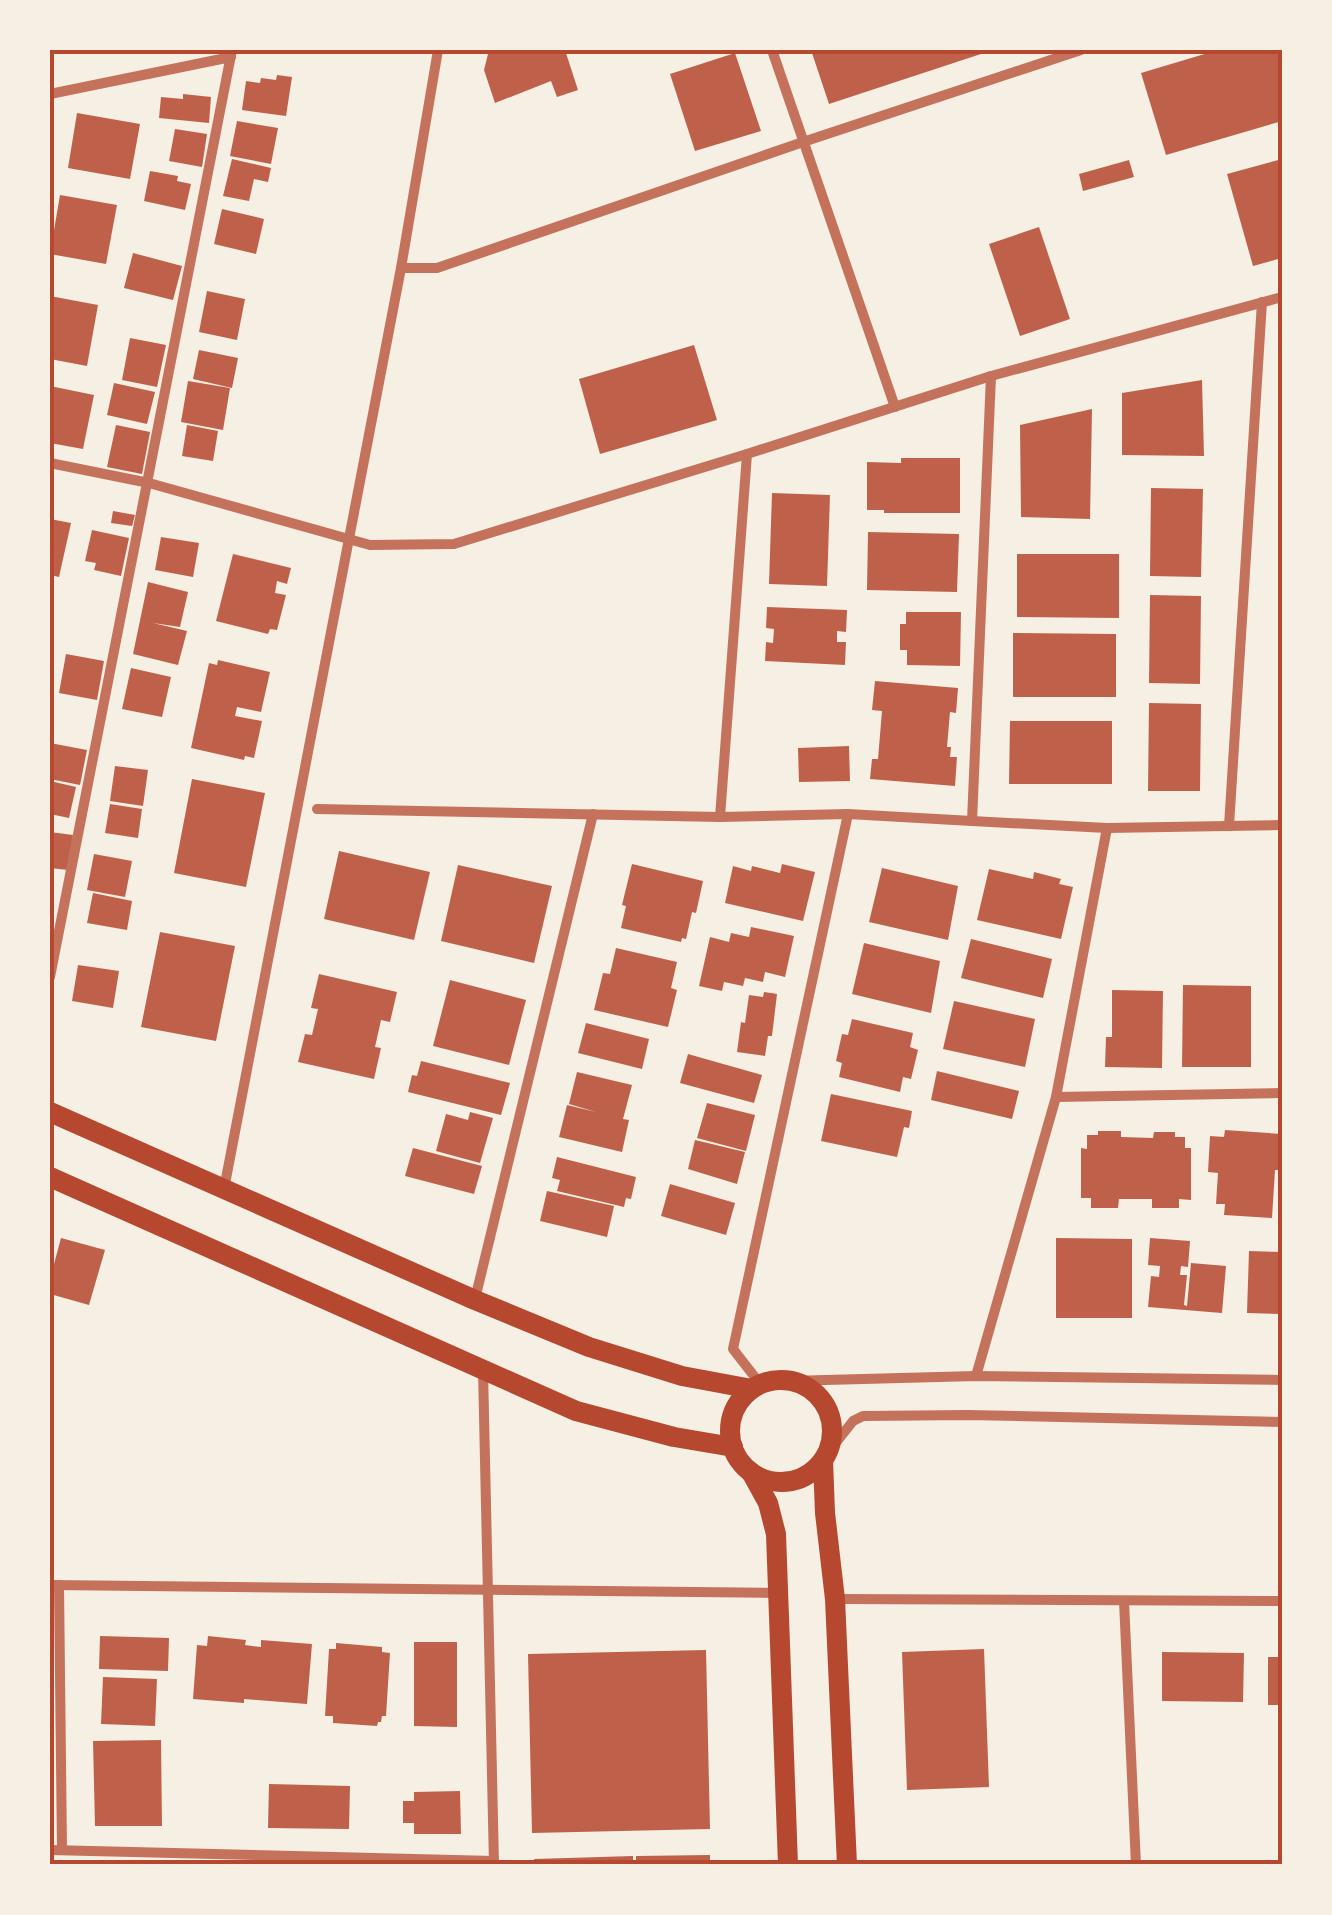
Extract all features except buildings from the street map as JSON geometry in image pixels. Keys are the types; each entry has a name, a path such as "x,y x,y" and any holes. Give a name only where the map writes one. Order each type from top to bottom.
{"main road":[{"path":"50,1112 589,1347 682,1376 757,1387"},
{"path":"50,1178 576,1411 733,1448"},
{"path":"750,1472 778,1482 793,1481 807,1476 825,1458 833,1428 830,1414 814,1392 788,1381 757,1387 735,1409 730,1435 740,1461 768,1503 776,1534 788,1865"},
{"path":"825,1458 826,1514 836,1599 846,1865"}],"street":[{"path":"224,1189 402,268 438,50"},
{"path":"772,50 895,407"},
{"path":"402,268 437,268 1081,50"},
{"path":"50,94 232,54 50,978"},
{"path":"50,463 149,483 370,544 454,544 992,376 1282,296"},
{"path":"1229,826 1262,302"},
{"path":"972,821 992,376"},
{"path":"720,816 747,454"},
{"path":"317,809 720,816 848,814 1106,828 1282,824"},
{"path":"475,1300 592,814"},
{"path":"757,1387 733,1349 848,814"},
{"path":"976,1376 1056,1097 1106,828"},
{"path":"1056,1097 1282,1093"},
{"path":"483,1370 488,1590 494,1863 203,1859 56,1850 54,1585 488,1590 778,1593"},
{"path":"788,1381 976,1376 1282,1380"},
{"path":"825,1458 853,1421 864,1416 1282,1422"},
{"path":"836,1599 1282,1602"},
{"path":"1124,1601 1136,1865"}]}
